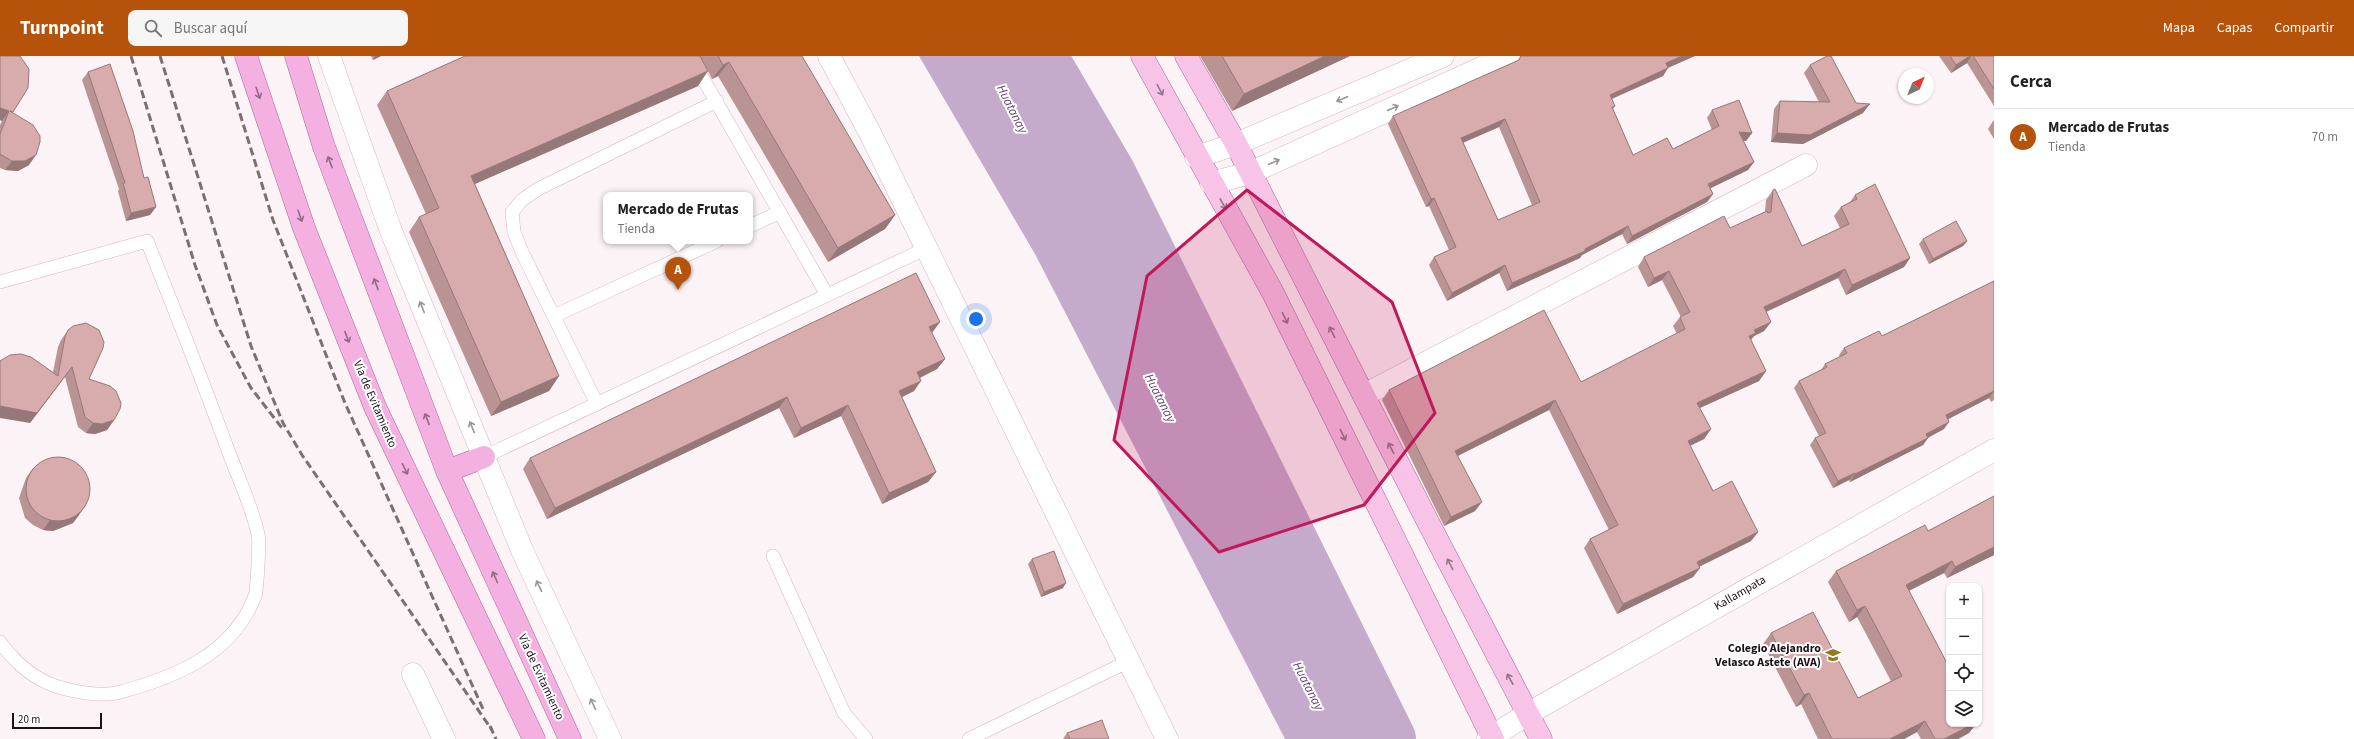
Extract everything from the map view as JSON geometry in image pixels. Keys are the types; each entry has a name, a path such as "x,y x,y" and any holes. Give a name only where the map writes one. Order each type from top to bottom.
{"highway":[{"name":"Vía de Evitamiento","path":"246,56 304,228 375,406 534,739"},
{"name":"Vía de Evitamiento","path":"296,56 324,147 447,471 570,739"},
{"path":"447,471 484,457"}],"main road":[{"path":"1142,56 1196,157 1273,293 1491,738"},
{"path":"1186,56 1236,144 1541,739"}],"street":[{"path":"329,56 391,231 522,550 610,739"},
{"path":"829,56 871,134 1127,662 1167,739"},
{"path":"1196,157 1236,144 1443,56"},
{"path":"1211,183 1250,173 1508,56"},
{"path":"1364,395 1806,165"},
{"name":"Kallampata","path":"1491,738 1529,713 1994,450"},
{"path":"413,674 444,739"}],"lane":[{"path":"690,56 827,295"},
{"path":"597,404 522,252 514,232 512,212 522,200 538,189 717,101"},
{"path":"753,225 780,212"},
{"path":"0,282 147,240 208,393 259,536 255,595 239,624 223,645 183,670 147,684 116,693 77,692 40,679 6,652 0,642"},
{"path":"554,316 710,244"},
{"path":"484,457 927,248"},
{"path":"773,556 844,713 866,739"},
{"path":"969,739 1127,662"}],"highlighted area":[{"path":"1247,190 1392,302 1435,413 1364,505 1219,552 1114,440 1147,276"}],"water":[{"name":"Huatanay","path":"919,56 1040,56 1109,174 1389,739 1285,739 1035,254"}],"building":[{"path":"0,56 20,56 29,69 28,88 13,112 10,111 33,125 40,136 40,142 36,155 25,161 12,161 0,154 0,134 9,111 0,108"},
{"path":"465,56 700,56 708,71 471,176 559,376 501,402 419,217 439,208 387,91"},
{"path":"718,56 802,56 895,215 838,248 729,62 723,65"},
{"path":"1222,56 1325,56 1244,94"},
{"path":"1521,56 1682,56 1666,63 1668,68 1610,95 1615,106 1612,107 1633,155 1667,138 1673,149 1719,126 1712,110 1739,100 1752,133 1739,132 1754,162 1708,184 1713,194 1632,236 1628,226 1585,249 1585,251 1512,283 1505,265 1452,293 1434,257 1456,247 1434,198 1431,199 1393,116 1519,60","holes":["1505,119 1540,202 1498,220 1461,138"]},
{"path":"1827,56 1831,56 1856,103 1870,104 1810,135 1777,133 1780,101 1830,102 1810,65"},
{"path":"1950,56 1970,56 1956,65"},
{"path":"1973,56 1994,56 1994,89"},
{"path":"110,64 133,131 144,178 148,177 156,207 131,213 123,183 125,183 88,72"},
{"path":"1875,184 1910,258 1852,285 1845,269 1764,307 1771,322 1754,330 1756,333 1749,336 1766,371 1697,403 1711,429 1688,441 1713,491 1732,481 1758,532 1697,562 1700,568 1623,604 1590,539 1618,525 1555,400 1455,451 1482,502 1451,517 1389,390 1544,310 1581,382 1685,329 1680,317 1690,312 1669,271 1654,278 1644,257 1724,216 1730,228 1767,211 1768,213 1771,212 1773,190 1775,189 1802,246 1849,224 1841,207 1857,199 1855,195"},
{"path":"1956,221 1967,241 1933,259 1923,239"},
{"path":"916,273 940,322 929,327 945,359 917,372 921,381 899,391 936,472 889,493 848,405 801,428 787,397 555,508 530,458"},
{"path":"1994,281 1994,391 1946,415 1949,422 1926,434 1928,438 1838,481 1815,438 1826,433 1799,381 1827,367 1825,364 1847,353 1844,348 1879,331 1882,336"},
{"path":"86,323 99,330 104,342 103,348 89,379 110,386 116,391 121,403 120,409 114,420 102,424 93,423 85,417 72,367 37,413 0,406 0,361 10,355 21,354 31,357 58,376 65,337 68,330 73,326"},
{"path":"58,457 76,463 84,471 90,489 84,507 76,515 58,521 40,515 32,507 26,489 32,471 40,463"},
{"path":"1994,496 1994,547 1955,567 1952,561 1906,585 1946,661 1946,727 1967,727 1944,739 1935,739 1925,721 1890,739 1832,739 1809,693 1804,695 1771,633 1813,612 1858,698 1902,676 1865,606 1857,610 1836,571 1925,525 1928,531"},
{"path":"1054,551 1066,583 1044,592 1032,559"},
{"path":"1102,720 1109,739 1070,739 1067,733"}],"waterway":[{"path":"1040,56 1109,174 1389,739"}],"railway":[{"path":"131,56 195,265 217,325 251,388 282,428"},
{"path":"160,56 251,346 283,423 302,455 492,730"},
{"path":"222,56 273,220 345,403 483,709"},
{"path":"490,726 496,739"}],"place":[{"name":"Mercado de Frutas","path":"678,290"},
{"name":"Colegio Alejandro Velasco Astete (AVA)","path":"1833,655"}]}
